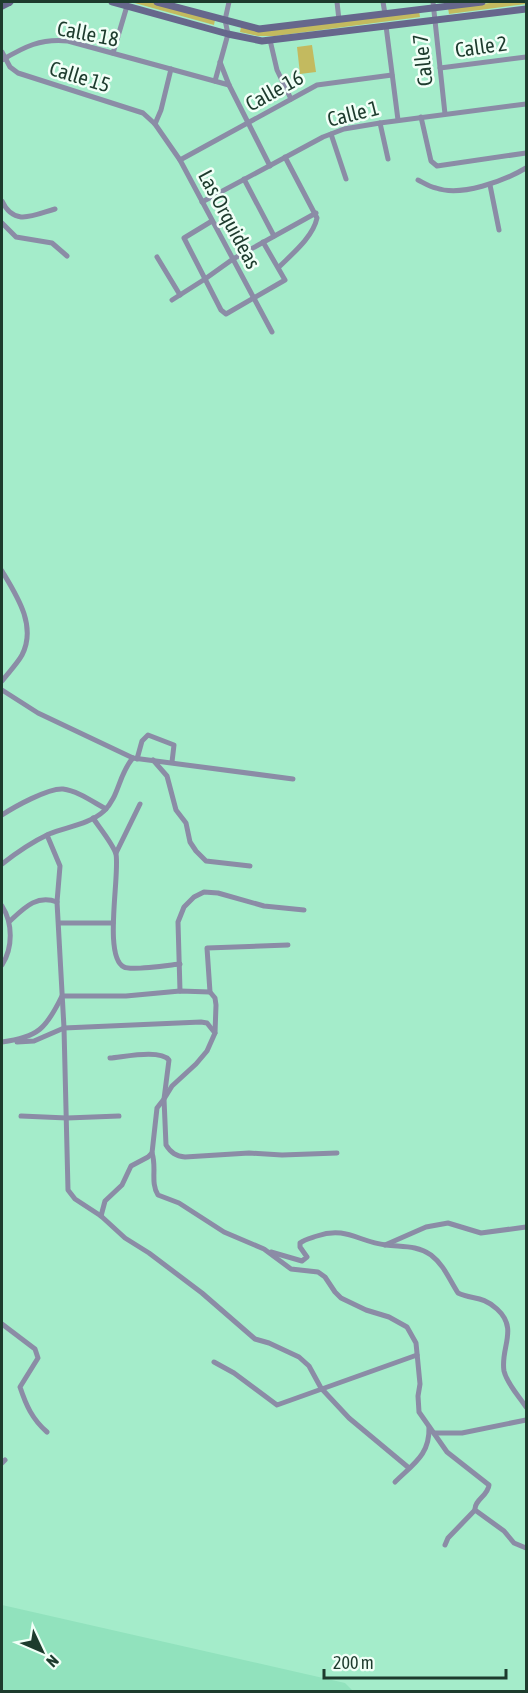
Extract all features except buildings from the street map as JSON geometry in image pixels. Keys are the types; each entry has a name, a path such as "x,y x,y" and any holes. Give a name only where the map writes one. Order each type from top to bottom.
{"main road":[{"path":"2,6 10,2"},
{"path":"112,2 252,40 270,40 526,9"},
{"path":"157,2 179,4 259,29 385,14 433,5 482,2"}],"street":[{"path":"215,81 228,34 225,20 229,2"},
{"path":"337,2 339,20"},
{"path":"384,2 385,14"},
{"name":"Calle 7","path":"433,5 445,114"},
{"path":"113,53 127,6"},
{"path":"386,26 398,120"},
{"name":"Calle 18","path":"3,57 24,46 49,40 68,41 229,85"},
{"path":"270,40 277,70 291,99"},
{"name":"Calle 15","path":"3,57 18,73 143,113 155,124"},
{"name":"Calle 2","path":"440,68 526,57"},
{"path":"220,62 247,123 270,165"},
{"path":"155,124 161,110 171,69"},
{"name":"Calle 16","path":"180,160 318,85 326,82 392,75"},
{"name":"Calle 1","path":"202,202 330,134 344,129 526,104"},
{"path":"421,117 431,161 437,166 526,153"},
{"path":"380,123 388,159"},
{"name":"Las Orquideas","path":"155,124 180,160 272,332"},
{"path":"330,134 346,179"},
{"path":"279,267 298,248 316,223 316,213 285,158"},
{"path":"418,180 437,189 448,190 490,185 526,168"},
{"path":"244,179 274,236"},
{"path":"490,185 499,230"},
{"path":"2,201 8,210 21,218 55,209"},
{"path":"172,300 233,259 316,213"},
{"path":"212,221 184,238 221,310 226,314 285,280 263,242"},
{"path":"2,223 16,237 52,243 67,256"},
{"path":"157,257 180,295"},
{"path":"2,572 20,600 28,636 22,656 2,681"},
{"path":"2,690 38,713 135,758 293,779"},
{"path":"2,864 47,835 93,818 106,809 114,797 128,763 135,758 142,741 148,735 174,745 172,762"},
{"path":"153,760 167,776 176,810 186,823 190,842 195,851 206,861 250,866"},
{"path":"2,815 37,797 60,789 74,792 106,809"},
{"path":"140,804 116,853 113,923 116,956 123,967 128,969 180,964"},
{"path":"93,818 116,853"},
{"path":"47,835 60,866 57,902 64,1028 68,1190 75,1199 101,1216 125,1238 149,1252 211,1300 255,1339 299,1357 309,1366 321,1388 349,1418 409,1468"},
{"path":"180,991 178,922 184,908 194,897 204,891 234,896 264,906 303,910"},
{"path":"10,921 32,902 49,899 57,902"},
{"path":"2,906 10,921 10,944 7,958 2,965"},
{"path":"59,923 113,923"},
{"path":"288,945 207,948 210,992 215,998 216,1005 215,1033 207,1050 196,1064 172,1086 158,1108 152,1153 155,1170 154,1187 158,1195 179,1203 224,1233 302,1261 307,1257 300,1243 332,1232 384,1245 421,1249 438,1261 458,1293 482,1299 497,1310 509,1328 504,1358 505,1375 526,1407"},
{"path":"62,996 126,996 180,991 210,992"},
{"path":"13,1042 42,1028 51,1019 62,996"},
{"path":"2,1042 34,1041 64,1028 201,1022 207,1023 215,1033"},
{"path":"110,1058 158,1054 166,1056 169,1060 164,1099 166,1145 177,1156 337,1153"},
{"path":"21,1116 67,1118 119,1116"},
{"path":"101,1216 105,1201 122,1185 131,1166 152,1153"},
{"path":"384,1245 426,1227 448,1223 481,1233 526,1227"},
{"path":"264,1249 291,1269 318,1272 325,1277 341,1298 366,1310 389,1317 407,1327 413,1335 420,1384 419,1412 447,1452 489,1485 484,1496 476,1503 475,1510 448,1538 446,1545"},
{"path":"2,1324 35,1349 38,1358 20,1387 27,1408 35,1421 47,1432"},
{"path":"214,1362 234,1373 278,1405 417,1355"},
{"path":"434,1433 462,1433 526,1420"},
{"path":"395,1482 424,1454 428,1444 429,1425"},
{"path":"475,1510 504,1531 514,1544 526,1548"}],"shaded area":[{"path":"131,2 151,2 215,20 214,25"},
{"path":"498,2 526,2 526,4 449,14 448,8"},
{"path":"419,11 420,17 275,36 258,36 240,32 241,27 251,29"},
{"path":"312,45 316,72 300,74 297,47"},
{"path":"2,1605 345,1683 353,1691 2,1691"}]}
